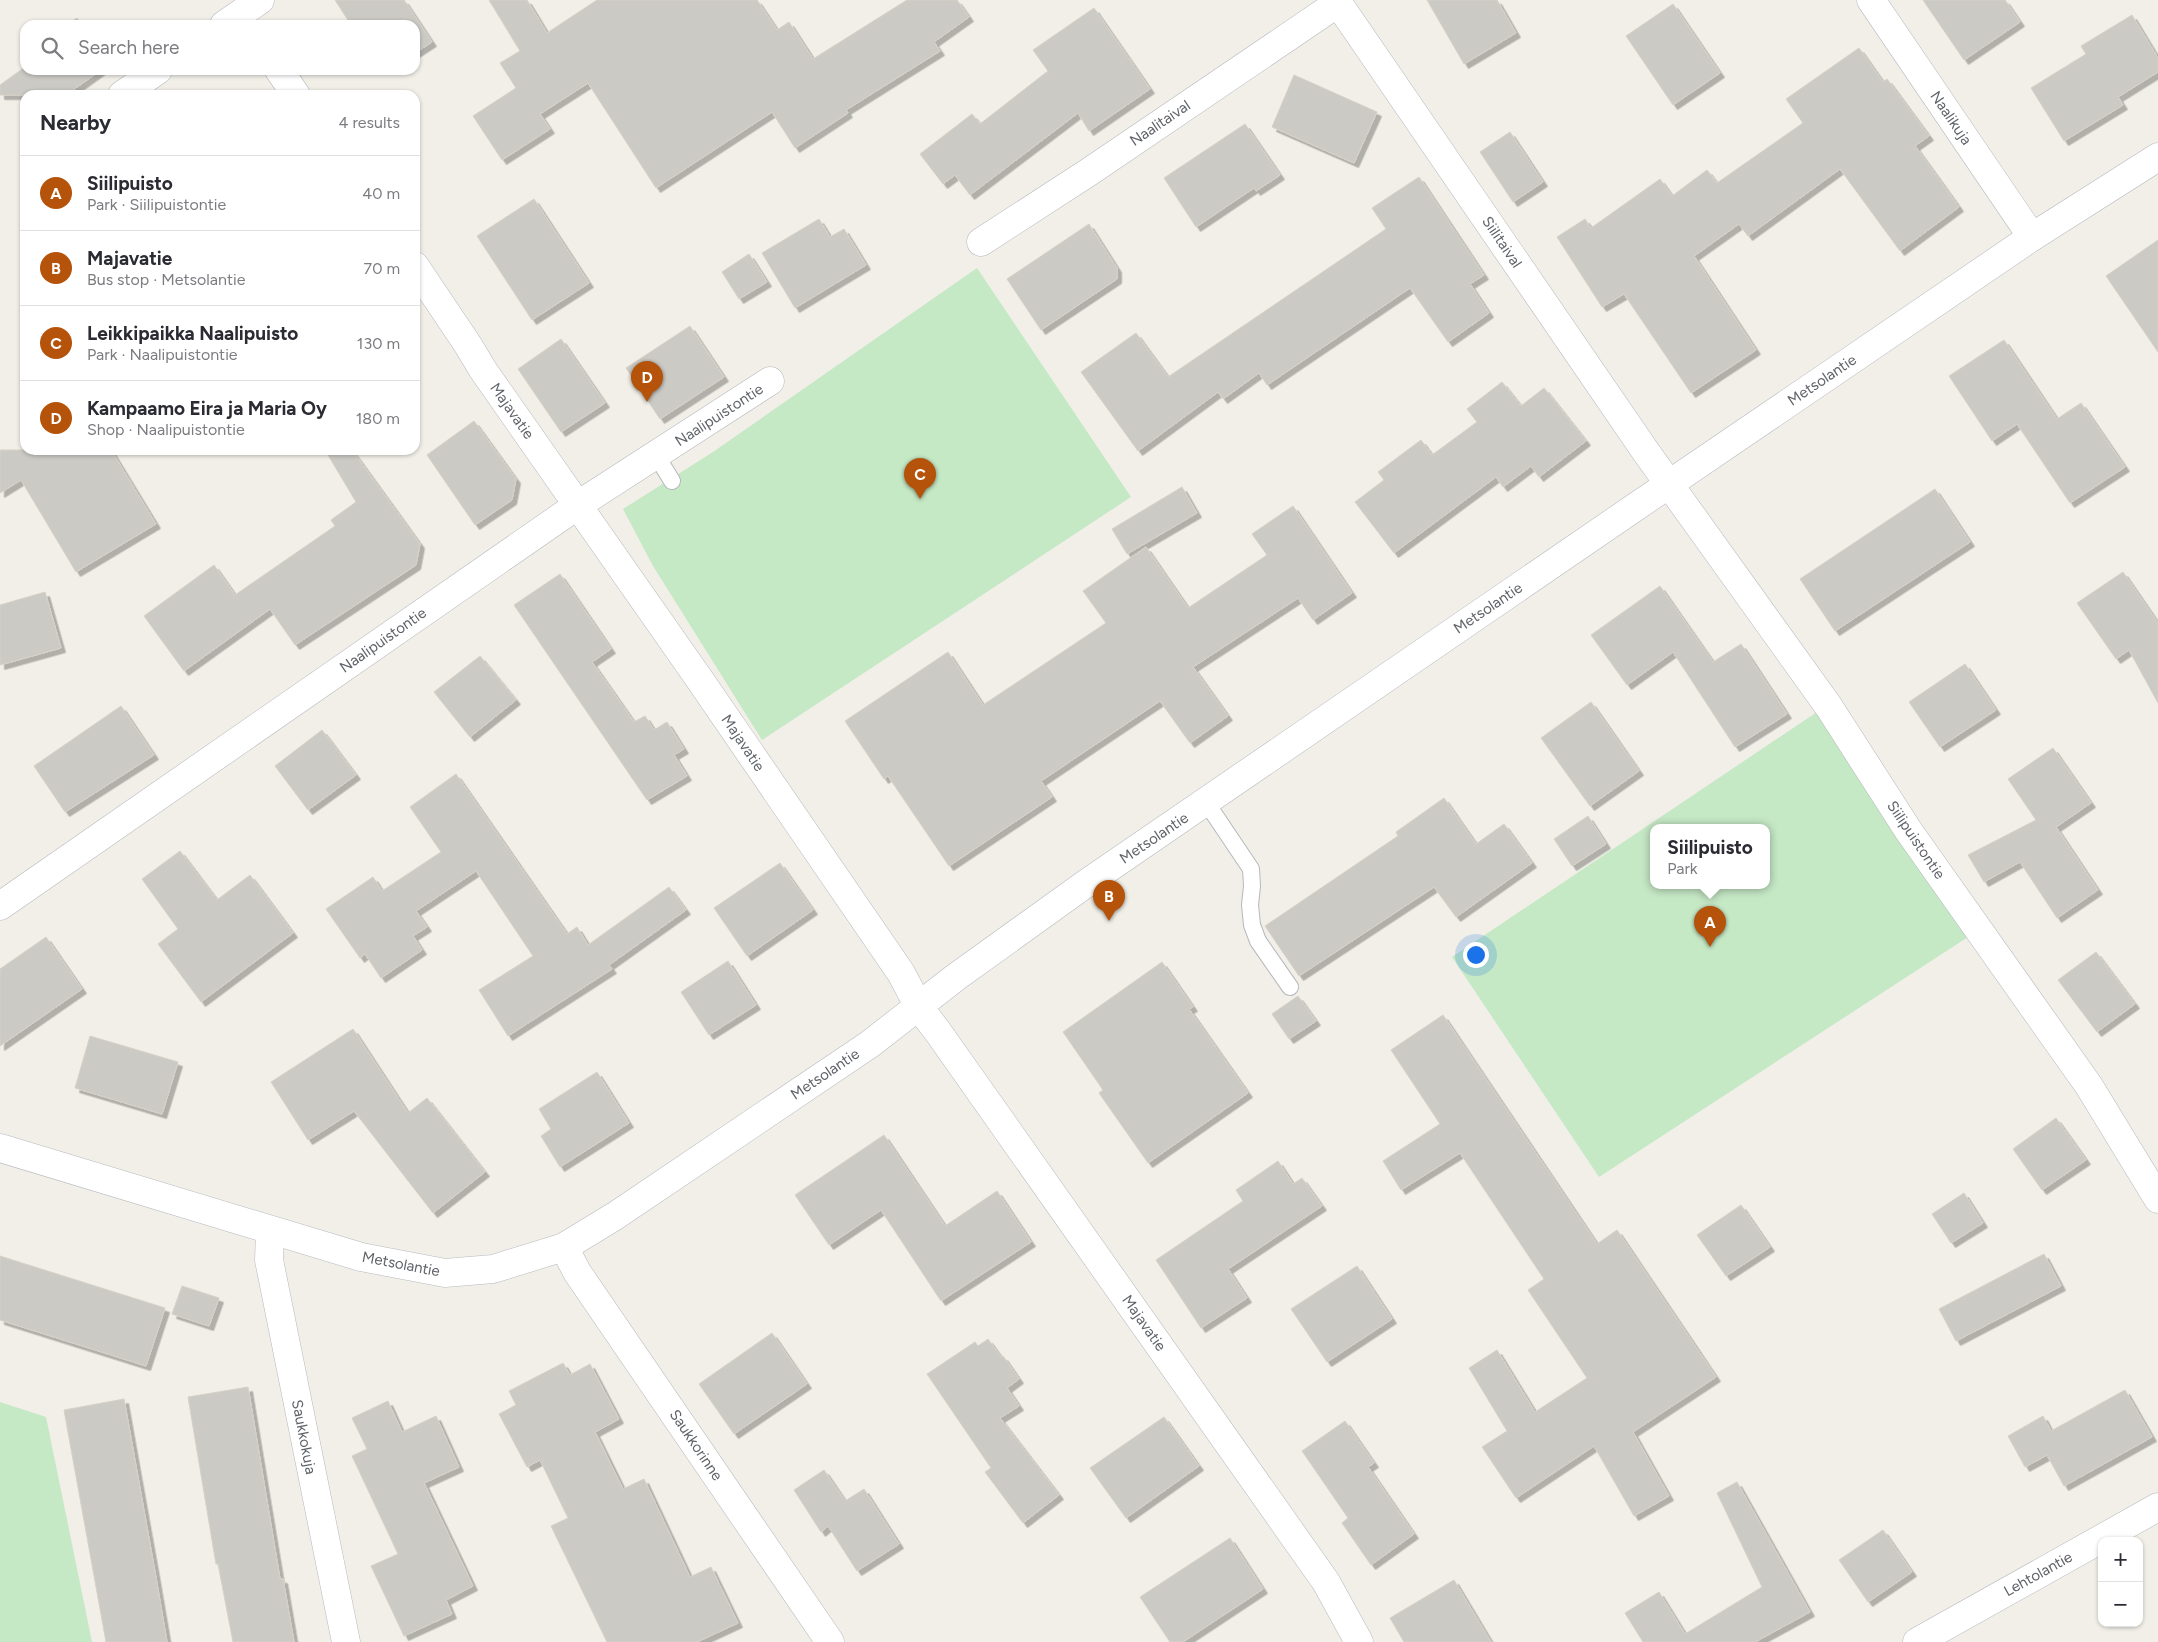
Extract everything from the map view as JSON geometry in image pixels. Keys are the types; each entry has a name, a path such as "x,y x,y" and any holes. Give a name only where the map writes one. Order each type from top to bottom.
{"street":[{"name":"Naalikuja","path":"1871,0 2032,237"},
{"name":"Naalitaival","path":"981,242 1089,172 1337,1"},
{"name":"Siilitaival","path":"1337,1 1669,484"},
{"path":"129,90 151,75"},
{"path":"282,75 293,90"},
{"name":"Metsolantie","path":"0,1148 361,1257 445,1273 493,1269 564,1247 615,1216 870,1044 919,1008 956,977 1206,802 1669,484 2032,237 2158,157"},
{"name":"Majavatie","path":"420,273 483,370 901,973 919,1008 938,1032 1326,1582 1359,1642"},
{"name":"Naalipuistontie","path":"0,906 578,505 770,382"},
{"name":"Siilipuistontie","path":"1669,484 1828,707 1908,830 2089,1086 2158,1199"},
{"name":"Saukkokuja","path":"270,1231 269,1260 346,1642"},
{"name":"Saukkorinne","path":"564,1247 578,1272 830,1642"},
{"name":"Lehtolantie","path":"1917,1642 2158,1507"}],"lane":[{"path":"656,455 672,481"},
{"path":"1206,802 1251,869 1250,905 1252,926 1258,941 1290,987"}],"green space":[{"path":"977,268 1131,497 762,740 653,566 623,509 713,452"},
{"path":"1817,712 1968,937 1599,1177 1452,957 1650,824 1650,889 1770,889 1770,824 1650,824"},
{"path":"0,1402 46,1417 92,1642 0,1642"}],"building":[{"path":"335,0 404,0 417,20 348,20"},
{"path":"489,0 527,0 547,33 597,0 757,0 777,30 789,22 813,59 907,0 957,0 969,17 934,42 940,51 846,110 848,113 795,148 772,112 656,188 588,83 540,114 550,129 502,160 473,116 516,88 500,63 520,51"},
{"path":"1427,0 1497,0 1516,33 1464,64"},
{"path":"1923,0 2005,0 2020,22 1964,60"},
{"path":"1673,4 1720,73 1673,105 1626,36"},
{"path":"1094,8 1150,89 1089,131 1078,113 970,195 955,175 943,184 920,154 972,114 980,124 1048,71 1033,50"},
{"path":"2132,15 2158,58 2158,72 2118,97 2123,105 2064,141 2031,88 2086,54 2081,46"},
{"path":"420,24 432,42 420,50"},
{"path":"1859,48 1883,82 1887,79 1929,136 1915,146 1959,207 1900,251 1840,169 1748,236 1739,224 1694,256 1756,350 1691,393 1624,294 1602,307 1557,237 1585,219 1591,228 1660,179 1672,196 1707,170 1717,183 1803,123 1786,99"},
{"path":"20,71 20,75 94,75 73,90 20,90 20,95 0,95 0,85"},
{"path":"1294,75 1377,112 1354,163 1272,127"},
{"path":"1245,124 1280,175 1256,191 1254,188 1196,227 1164,178"},
{"path":"1510,132 1543,182 1513,202 1480,152"},
{"path":"1419,177 1484,275 1470,284 1489,313 1448,342 1410,288 1267,385 1259,373 1223,399 1218,392 1138,451 1081,372 1136,333 1168,377 1386,229 1372,208"},
{"path":"534,199 589,283 532,320 477,236"},
{"path":"819,219 830,237 844,229 866,265 795,308 762,253"},
{"path":"1089,224 1117,268 1117,279 1041,330 1007,279"},
{"path":"2158,240 2158,352 2106,276"},
{"path":"749,254 767,282 739,299 722,272"},
{"path":"690,326 724,377 660,419 626,368"},
{"path":"561,339 605,403 561,432 518,369"},
{"path":"2004,340 2057,419 2081,403 2125,467 2070,503 2017,424 1992,441 1949,376"},
{"path":"1502,382 1521,406 1544,388 1586,441 1539,477 1531,466 1503,487 1496,477 1394,553 1355,502 1384,480 1378,472 1421,440 1432,455 1477,422 1467,409"},
{"path":"474,421 516,479 512,500 475,525 427,455"},
{"path":"0,450 20,450 20,455 114,455 156,524 76,572 21,480 0,493"},
{"path":"328,455 356,455 420,544 416,565 295,645 270,609 184,671 144,616 214,565 235,595 335,526 331,520 356,502"},
{"path":"1182,487 1197,513 1127,554 1112,529"},
{"path":"1935,489 1970,542 1835,631 1800,579"},
{"path":"1293,506 1352,593 1313,620 1298,598 1193,667 1228,716 1190,743 1160,701 1041,781 1052,797 949,866 888,776 884,779 845,721 948,652 983,705 1106,623 1083,591 1146,547 1188,608 1267,555 1252,534"},
{"path":"2123,572 2158,623 2158,703 2129,650 2116,659 2077,603"},
{"path":"560,574 611,649 592,662 634,722 645,716 654,730 667,722 684,749 674,755 687,776 647,800 514,605"},
{"path":"1660,586 1713,662 1741,644 1787,714 1735,747 1673,652 1627,685 1591,635"},
{"path":"45,592 61,648 0,665 0,605"},
{"path":"480,656 516,700 470,737 434,692"},
{"path":"1965,664 1996,710 1940,747 1909,702"},
{"path":"1591,702 1639,771 1590,806 1541,738"},
{"path":"121,706 154,755 65,812 34,766"},
{"path":"322,730 356,775 308,810 275,766"},
{"path":"2053,748 2091,803 2056,827 2098,890 2057,918 2020,862 1984,882 1968,855 2036,820 2008,779"},
{"path":"456,774 567,934 577,927 588,945 669,887 686,910 609,965 612,969 508,1036 479,990 533,956 476,871 416,911 427,927 413,936 422,950 381,978 365,954 360,958 326,909 373,877 382,891 441,852 410,807"},
{"path":"1444,798 1476,844 1504,824 1532,863 1456,917 1434,887 1299,976 1265,926 1398,836 1396,832"},
{"path":"1588,816 1606,844 1572,866 1554,839"},
{"path":"180,851 217,900 250,875 293,933 201,1002 158,944 178,929 142,879"},
{"path":"780,863 813,910 747,956 714,908"},
{"path":"46,937 82,989 0,1046 0,969"},
{"path":"2096,952 2135,1004 2097,1032 2058,980"},
{"path":"728,961 756,1005 709,1035 681,992"},
{"path":"1162,962 1193,1007 1189,1009 1248,1093 1148,1163 1099,1093 1103,1090 1063,1032"},
{"path":"1298,996 1316,1021 1289,1039 1272,1014"},
{"path":"1443,1015 1597,1244 1617,1230 1716,1377 1633,1432 1669,1496 1634,1516 1594,1446 1516,1498 1482,1447 1507,1431 1469,1368 1497,1350 1535,1412 1587,1378 1528,1290 1544,1279 1460,1153 1401,1190 1383,1161 1440,1124 1391,1050"},
{"path":"353,1029 408,1113 427,1098 485,1172 433,1213 354,1111 308,1140 271,1082"},
{"path":"90,1036 178,1062 162,1114 75,1088"},
{"path":"597,1072 629,1123 560,1167 541,1136 551,1129 539,1109"},
{"path":"2056,1118 2086,1160 2042,1190 2013,1149"},
{"path":"884,1135 945,1226 997,1191 1031,1242 941,1301 881,1210 829,1245 795,1195"},
{"path":"1278,1161 1293,1184 1302,1178 1322,1206 1228,1269 1247,1298 1201,1328 1156,1260 1243,1201 1236,1190"},
{"path":"1964,1193 1983,1223 1951,1243 1932,1214"},
{"path":"1741,1205 1770,1247 1726,1276 1697,1235"},
{"path":"2044,1254 2061,1286 1956,1341 1939,1309"},
{"path":"0,1256 165,1308 146,1366 0,1320"},
{"path":"1357,1266 1392,1319 1327,1362 1291,1309"},
{"path":"182,1286 219,1298 209,1326 172,1314"},
{"path":"772,1333 807,1384 734,1434 699,1384"},
{"path":"988,1339 1019,1379 1007,1388 1019,1406 1000,1418 1059,1495 1023,1523 985,1472 991,1468 927,1374 975,1342 978,1346"},
{"path":"563,1363 570,1375 590,1364 619,1419 595,1432 623,1489 644,1479 690,1577 711,1567 738,1623 697,1642 607,1642 551,1526 568,1518 540,1460 527,1467 499,1414 516,1405 509,1391"},
{"path":"248,1387 280,1579 283,1579 294,1642 233,1642 218,1564 216,1564 188,1397"},
{"path":"2125,1390 2152,1437 2064,1486 2047,1455 2025,1467 2008,1436 2043,1416 2051,1431"},
{"path":"124,1399 167,1642 106,1642 64,1410"},
{"path":"388,1401 402,1432 436,1416 459,1467 424,1483 473,1586 446,1600 452,1614 404,1636 371,1566 398,1554 352,1456 367,1449 352,1418"},
{"path":"1164,1417 1199,1466 1126,1518 1090,1468"},
{"path":"1345,1421 1374,1463 1368,1467 1414,1534 1371,1565 1342,1523 1348,1518 1302,1451"},
{"path":"824,1470 845,1501 864,1489 899,1544 857,1571 828,1526 821,1532 794,1490"},
{"path":"1737,1482 1810,1612 1755,1642 1643,1642 1625,1613 1659,1592 1685,1634 1762,1587 1717,1493"},
{"path":"1883,1530 1912,1572 1868,1602 1839,1560"},
{"path":"1230,1538 1263,1589 1183,1642 1170,1642 1140,1597"},
{"path":"1454,1580 1491,1642 1404,1642 1390,1618"}],"place":[{"name":"Kampaamo Eira ja Maria Oy","path":"647,402"},
{"name":"Leikkipaikka Naalipuisto","path":"920,499"},
{"name":"Majavatie","path":"1109,921"},
{"name":"Siilipuisto","path":"1710,947"}]}
